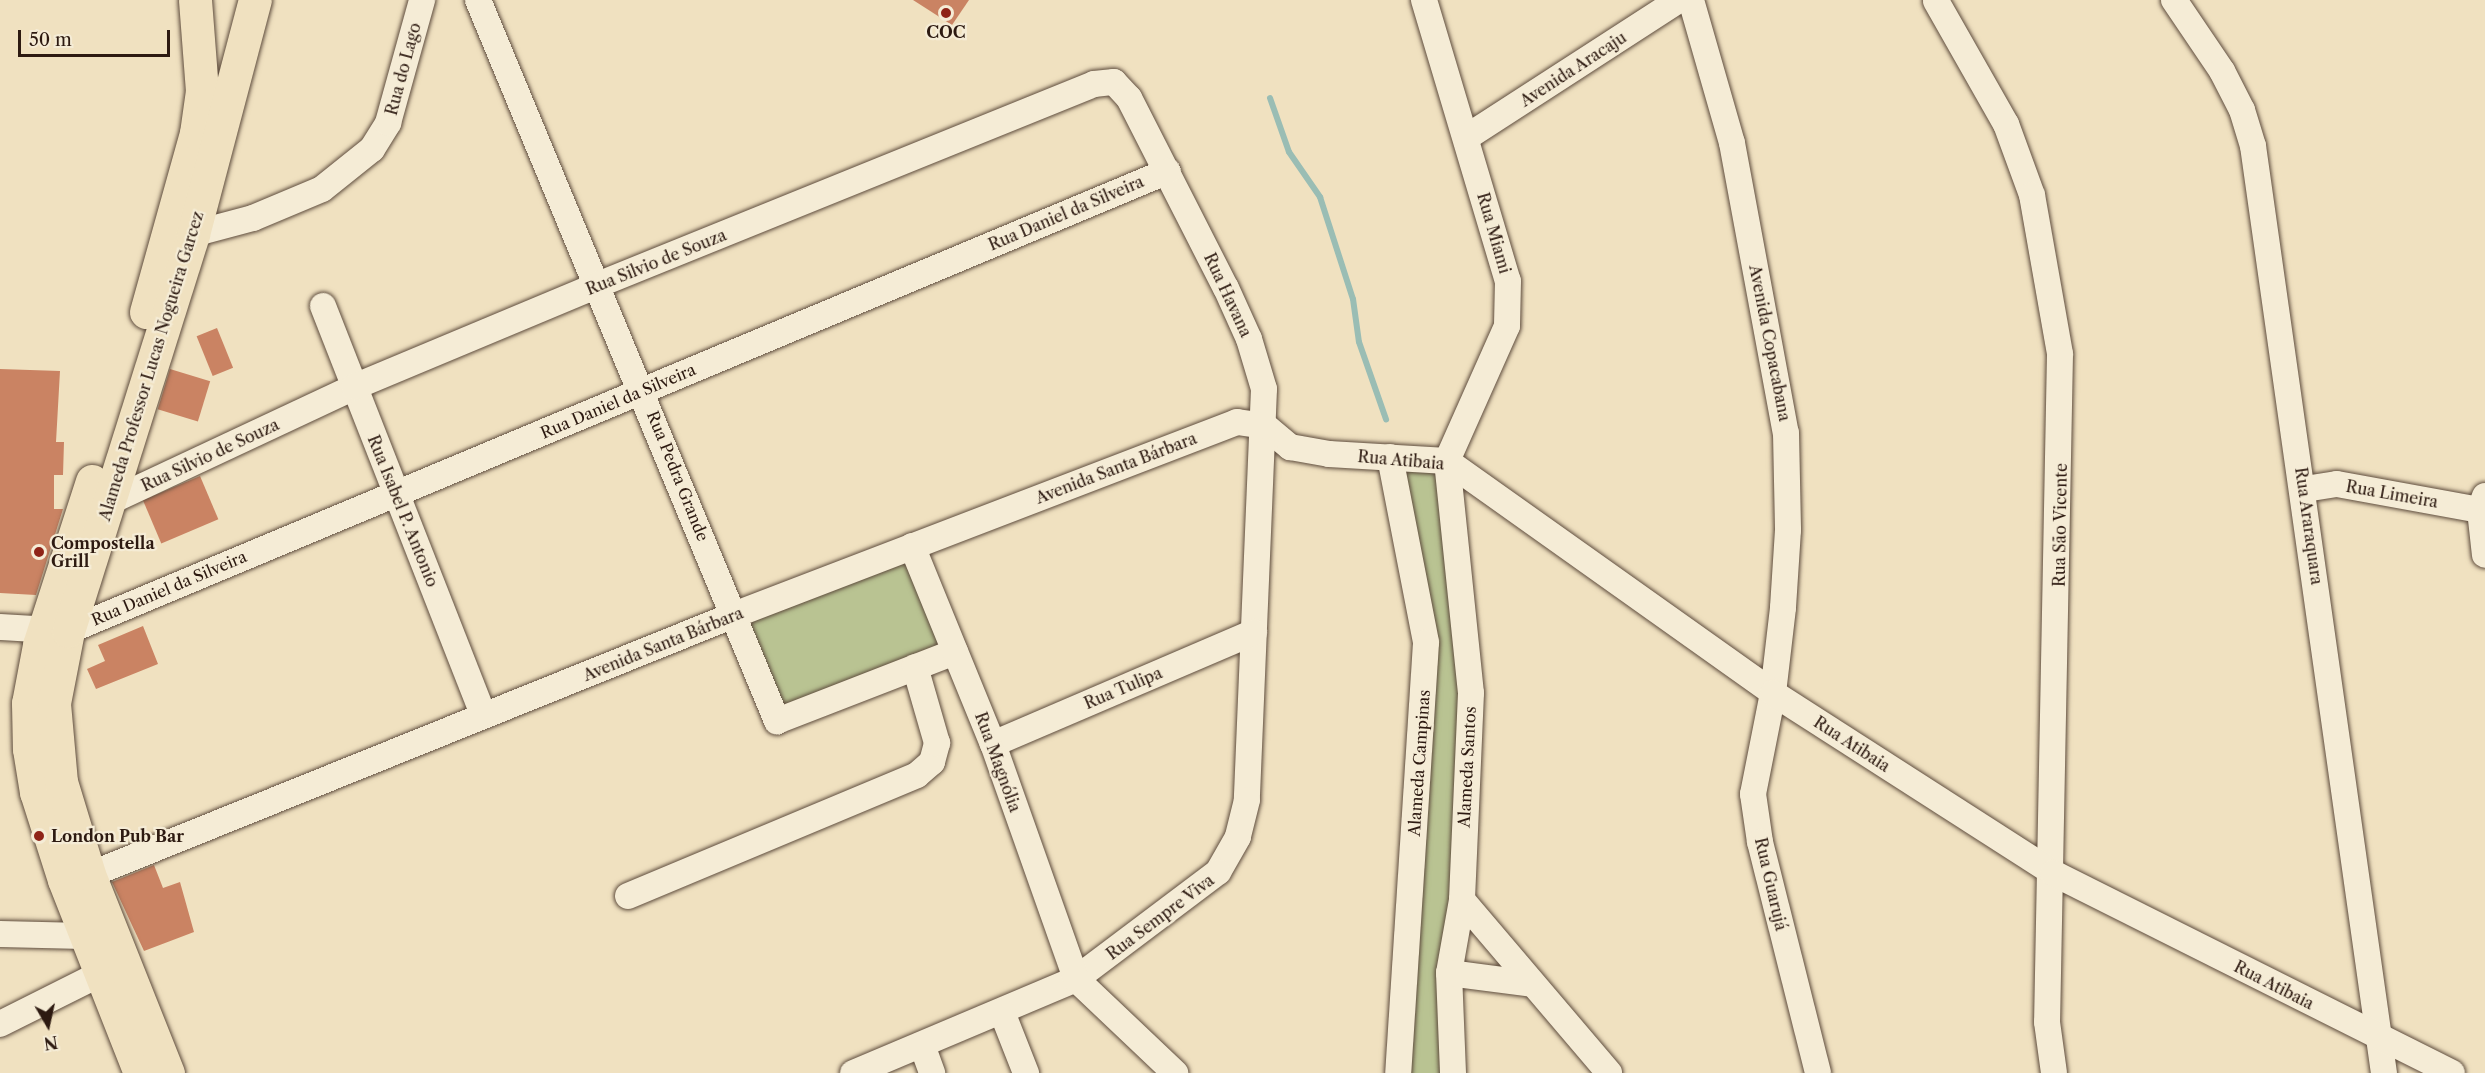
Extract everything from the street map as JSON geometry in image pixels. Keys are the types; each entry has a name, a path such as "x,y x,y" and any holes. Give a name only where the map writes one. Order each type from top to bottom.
{"main road":[{"name":"Alameda Professor Lucas Nogueira Garcez","path":"140,1073 84,936 78,879 55,745 56,630 196,133 202,91 195,0"},
{"name":"Alameda Professor Lucas Nogueira Garcez","path":"56,630 109,502 193,234 255,0"},
{"name":"Alameda Professor Lucas Nogueira Garcez","path":"78,879 168,1073"}],"street":[{"name":"Rua do Lago","path":"193,234 253,218 322,189 372,149 388,123 422,0"},
{"name":"Rua Pedra Grande","path":"478,0 600,284 777,721 915,667"},
{"name":"Rua Miami","path":"1424,0 1467,137 1508,281 1507,326 1447,461"},
{"name":"Avenida Aracaju","path":"1467,137 1679,0"},
{"name":"Avenida Copacabana","path":"1690,0 1732,143 1786,433 1788,530 1773,693"},
{"name":"Rua Araraquara","path":"2174,0 2222,71 2242,110 2253,146 2305,489 2377,1036 2384,1073"},
{"name":"Rua São Vicente","path":"1936,1 2006,124 2032,195 2060,354 2053,873 2048,1022 2054,1073"},
{"name":"Rua Silvio de Souza","path":"109,502 354,387 600,284 1094,84 1114,82 1129,98 1168,171"},
{"name":"Rua Daniel da Silveira","path":"56,630 395,494 1168,171"},
{"name":"Rua Havana","path":"1168,171 1249,339 1264,389 1265,426"},
{"name":"Rua Isabel P. Antonio","path":"323,306 484,716"},
{"name":"Avenida Santa Bárbara","path":"78,879 912,546 1237,422 1265,426"},
{"name":"Rua Atibaia","path":"1265,426 1290,447 1447,461 1773,693 2053,873 2451,1073"},
{"name":"Rua Sempre Viva","path":"853,1073 1076,980 1218,872 1238,837 1247,800 1265,426"},
{"name":"Alameda Campinas","path":"1390,457 1426,643 1398,1073"},
{"name":"Alameda Santos","path":"1447,461 1471,693 1462,900 1449,973 1453,1073"},
{"name":"Rua Limeira","path":"2305,489 2337,484 2483,503"},
{"path":"2483,503 2485,555"},
{"name":"Rua Magnólia","path":"912,546 993,744 1076,980"},
{"path":"0,627 56,630"},
{"name":"Rua Tulipa","path":"993,744 1254,632"},
{"path":"628,896 917,775 932,762 937,743 915,667 955,652"},
{"name":"Rua Guarujá","path":"1773,693 1753,794 1760,842 1818,1073"},
{"path":"1462,900 1609,1073"},
{"path":"0,934 84,936"},
{"path":"1449,973 1532,984"},
{"path":"0,1024 100,974"},
{"path":"1076,980 1175,1073"},
{"path":"1002,1011 1026,1073"},
{"path":"922,1045 932,1073"}],"green space":[{"path":"1390,457 1447,461 1471,693 1453,1073 1398,1073 1423,690"},
{"path":"912,546 955,652 778,723 735,618"}],"building":[{"name":"COC","path":"913,0 969,0 952,25"},
{"path":"217,328 233,368 213,376 197,336"},
{"path":"0,369 60,371 56,442 64,442 63,475 54,475 54,509 63,509 36,595 0,593"},
{"path":"170,369 210,381 198,421 158,409"},
{"path":"200,476 218,519 161,543 143,500"},
{"path":"143,626 158,664 96,689 87,669 105,661 98,645"},
{"path":"154,865 163,888 180,882 194,932 144,951 112,882"}],"waterway":[{"path":"1270,98 1289,152 1320,197 1353,299 1359,342 1386,419"}],"place":[{"name":"COC","path":"946,13"},
{"name":"Compostella Grill","path":"39,552"},
{"name":"London Pub Bar","path":"39,836"}]}
